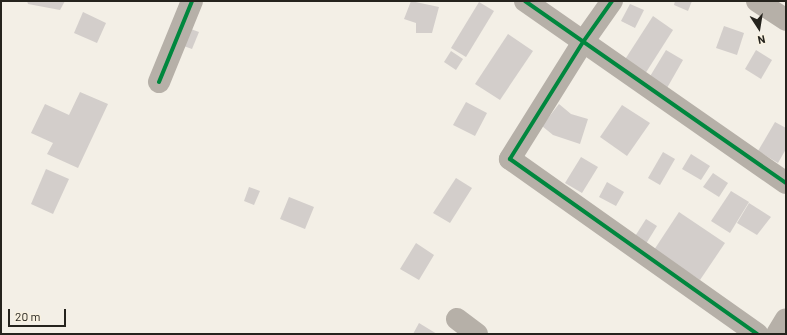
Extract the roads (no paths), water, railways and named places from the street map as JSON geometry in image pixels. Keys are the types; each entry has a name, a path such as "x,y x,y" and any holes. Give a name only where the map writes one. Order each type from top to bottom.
{"street":[{"path":"159,82 192,1"},
{"path":"525,1 786,183"},
{"path":"612,1 583,42 510,159 758,334"},
{"path":"757,1 786,20"},
{"path":"457,319 477,334"},
{"path":"777,334 786,319"}]}
